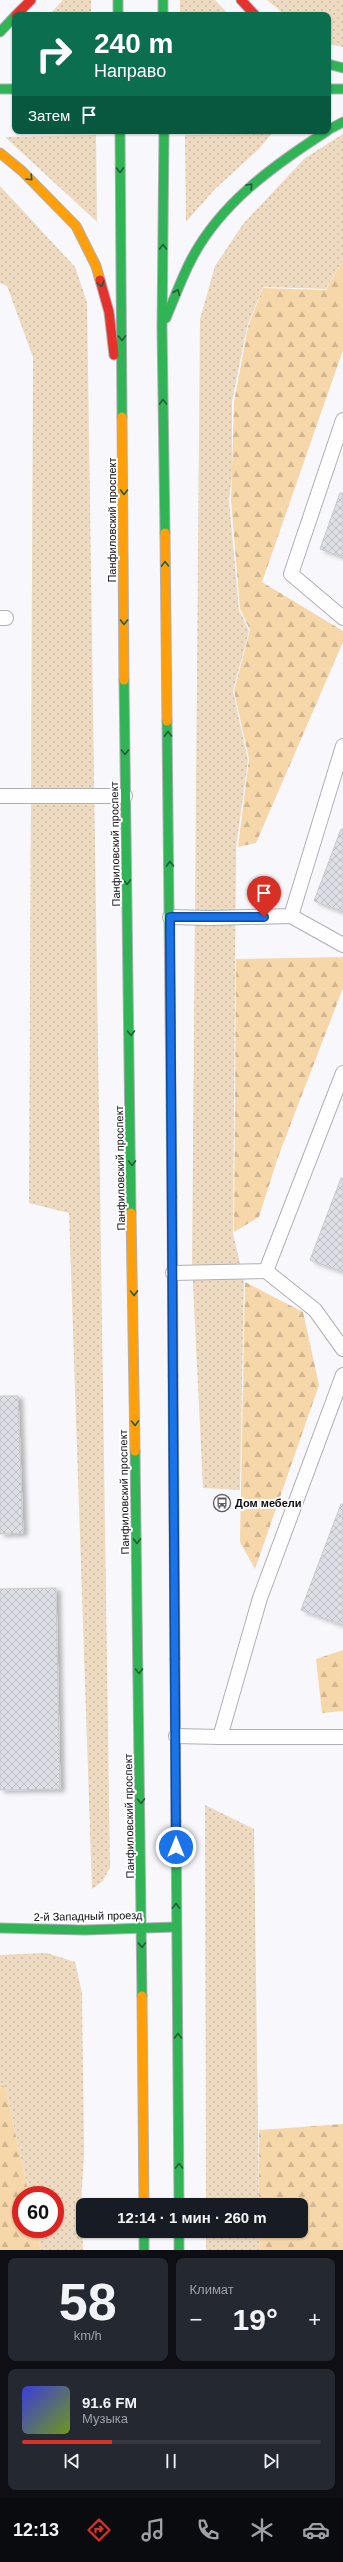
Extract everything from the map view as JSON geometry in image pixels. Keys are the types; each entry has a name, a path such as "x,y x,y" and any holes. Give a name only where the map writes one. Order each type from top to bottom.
{"main road":[{"path":"20,12 31,0"},
{"path":"118,0 118,12"},
{"path":"163,0 163,12"},
{"path":"241,0 252,12"},
{"path":"0,32 12,20"},
{"path":"331,65 343,68"},
{"path":"0,89 12,89"},
{"path":"331,89 343,89"},
{"path":"331,129 343,122"},
{"name":"Панфиловский проспект","path":"120,134 124,453 125,796 130,994 144,2198"},
{"path":"164,134 162,328 170,917 179,2198"},
{"path":"162,328 190,260 216,223 255,181 280,161 322,134"},
{"path":"0,153 22,171 76,226 96,266 109,312 124,453"},
{"name":"2-й Западный проезд","path":"0,1928 85,1930 176,1927"},
{"path":"144,2238 144,2250"},
{"path":"179,2238 179,2250"}],"lane":[{"path":"343,420 291,574 343,618"},
{"path":"291,916 343,746"},
{"path":"0,796 125,796"},
{"path":"170,917 210,918 291,916 343,945"},
{"path":"266,1271 343,1074"},
{"path":"173,1273 266,1271 315,1310 343,1349"},
{"path":"220,1737 260,1598 343,1375"},
{"path":"176,1736 343,1737"}],"shaded area":[{"path":"63,0 91,0 91,12 52,12"},
{"path":"180,0 215,0 226,12 180,12"},
{"path":"267,0 343,0 343,47 331,45 331,12 281,12"},
{"path":"271,134 260,148 215,189 186,222 185,135"},
{"path":"343,134 343,260 326,289 263,287 247,327 232,402 232,474 229,500 239,610 249,631 233,691 248,760 236,848 233,1233 244,1281 240,1490 203,1488 192,1264 200,319 215,266 243,224 305,158"},
{"path":"96,135 97,222 5,137"},
{"path":"0,186 75,267 87,302 110,1868 102,1882 92,1889 69,1213 29,1203 33,357 7,286 0,283"},
{"path":"205,1805 254,1829 259,2198 206,2198"},
{"path":"47,1953 75,1962 82,1993 84,2154 81,2198 76,2198 76,2238 82,2238 83,2250 41,2250 38,2238 64,2238 64,2186 27,2186 5,2087 0,2084 0,1955"},
{"path":"206,2238 259,2238 260,2250 206,2250"}],"green space":[{"path":"343,260 343,350 262,582 343,631 343,642 256,843 238,847 249,759 234,691 250,630 240,609 231,500 234,402 248,327 263,288 326,290"},
{"path":"343,957 343,988 278,1157 259,1217 234,1232 236,959"},
{"path":"245,1282 303,1312 319,1385 255,1569 240,1542"},
{"path":"343,1650 343,1711 322,1713 316,1659"},
{"path":"0,2084 5,2087 27,2186 12,2186 12,2238 38,2238 41,2250 0,2250"},
{"path":"343,2124 343,2250 260,2250 259,2238 308,2238 308,2198 259,2198 259,2130"}],"building":[{"path":"340,493 343,493 343,557 320,549"},
{"path":"341,829 343,829 343,912 314,901"},
{"path":"341,1178 343,1178 343,1272 310,1260"},
{"path":"0,1396 18,1396 23,1533 0,1534"},
{"path":"341,1504 343,1504 343,1625 301,1610"},
{"path":"56,1588 60,1789 0,1790 0,1589"}],"traffic: fast":[{"path":"118,0 118,12"},
{"path":"163,0 163,12"},
{"path":"0,32 12,19"},
{"path":"331,65 343,68"},
{"path":"0,89 12,89"},
{"path":"331,89 343,89"},
{"path":"331,128 343,122"},
{"path":"120,134 122,417"},
{"path":"164,134 162,328 165,533"},
{"path":"166,318 190,262 202,241 216,222 232,204 268,172 322,134"},
{"path":"124,680 131,1213"},
{"path":"167,721 172,1197"},
{"path":"173,1376 175,1659"},
{"path":"135,1451 142,1996"},
{"path":"176,1821 179,2198"},
{"path":"0,1928 85,1930 176,1927"},
{"path":"144,2238 144,2250"},
{"path":"179,2238 179,2250"}],"traffic: slow":[{"path":"0,153 22,171 76,226 96,266 100,280"},
{"path":"122,417 124,680"},
{"path":"165,533 167,721"},
{"path":"172,1197 173,1376"},
{"path":"131,1213 135,1451"},
{"path":"175,1659 176,1821"},
{"path":"142,1996 144,2198"}],"traffic: jam":[{"path":"19,12 31,0"},
{"path":"241,0 252,12"},
{"path":"100,280 109,312 114,355"}],"place":[{"name":"Дом мебели","path":"222,1503"}],"route":[{"path":"176,1847 170,917 264,917"}]}
